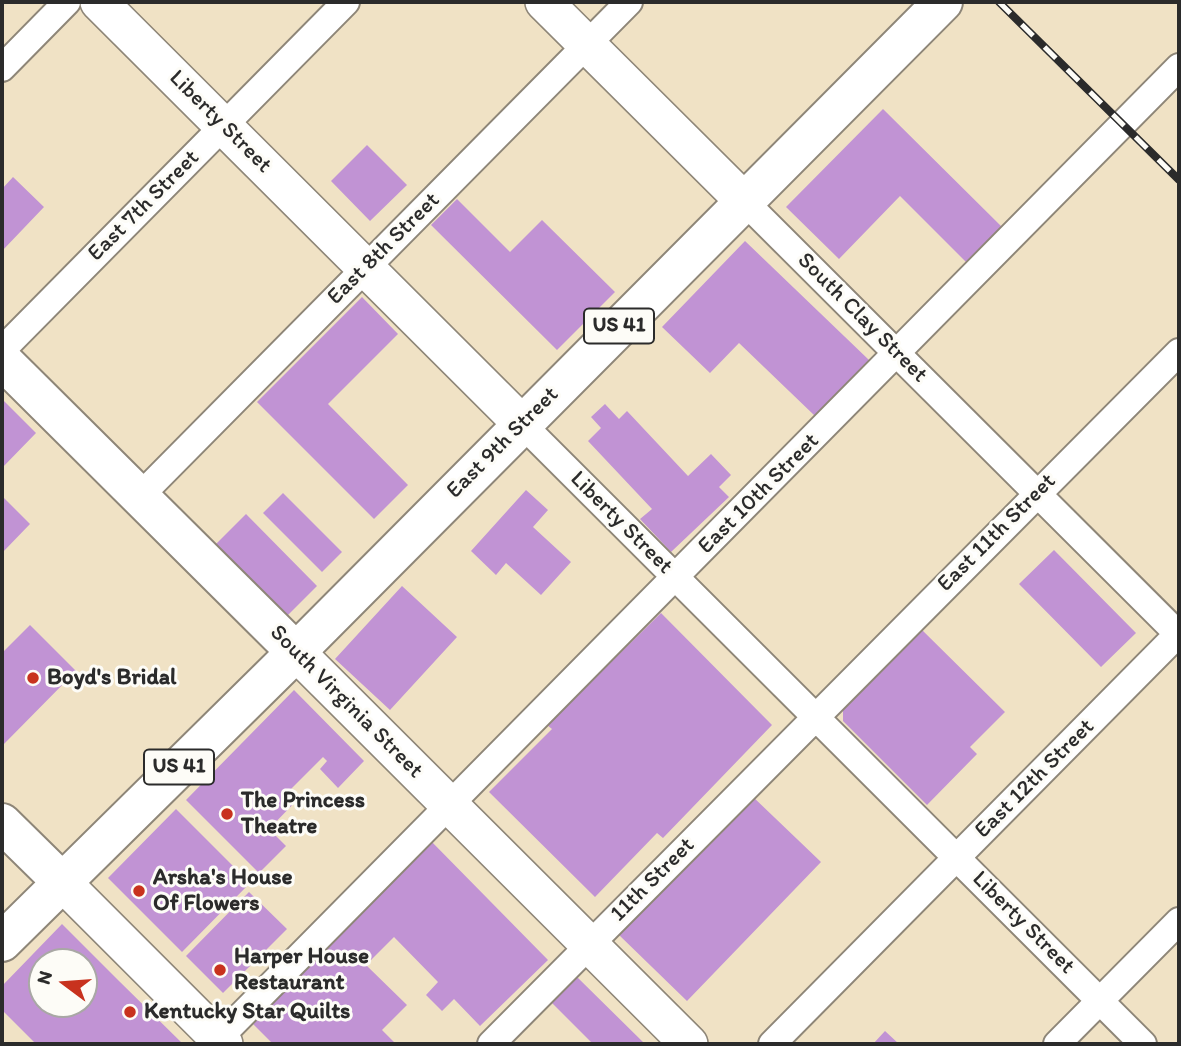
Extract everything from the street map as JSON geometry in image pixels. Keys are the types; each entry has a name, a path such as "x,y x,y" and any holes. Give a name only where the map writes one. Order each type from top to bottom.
{"main road":[{"name":"East 9th Street","path":"2,942 296,652 943,2"},
{"name":"South Virginia Street","path":"2,360 296,652"},
{"path":"2,823 62,883"}],"street":[{"path":"2,68 67,2"},
{"name":"Liberty Street","path":"99,2 1143,1044"},
{"name":"East 7th Street","path":"2,350 346,2"},
{"name":"South Clay Street","path":"544,2 1179,634"},
{"name":"East 8th Street","path":"139,497 629,2"},
{"name":"East 10th Street","path":"219,1042 1179,67"},
{"name":"East 11th Street","path":"816,716 1179,352"},
{"name":"East 12th Street","path":"772,1044 1179,634"},
{"name":"South Virginia Street","path":"296,652 689,1044"},
{"name":"11th Street","path":"491,1044 816,716"},
{"path":"62,883 219,1042"},
{"path":"1057,1044 1179,921"}],"building":[{"path":"883,109 1003,228 968,264 900,196 839,259 786,207"},
{"path":"367,145 407,185 370,221 331,181"},
{"path":"13,177 44,207 2,251 2,189"},
{"path":"457,199 510,252 542,220 615,292 557,350 431,225"},
{"path":"745,241 869,360 815,416 739,343 710,373 662,327"},
{"path":"362,297 398,334 328,404 408,485 374,519 257,402"},
{"path":"2,399 36,433 2,468"},
{"path":"605,404 619,419 627,411 688,476 711,454 731,475 719,487 729,497 671,552 640,519 652,509 588,441 601,428 591,417"},
{"path":"526,490 548,510 533,527 571,562 541,595 506,563 496,575 471,551"},
{"path":"283,493 342,552 322,572 263,513"},
{"path":"2,496 30,524 2,553"},
{"path":"246,514 317,586 283,620 212,548"},
{"path":"1054,550 1136,633 1101,667 1019,584"},
{"path":"402,586 457,637 390,710 335,659"},
{"path":"661,613 772,725 663,838 657,833 595,897 489,792 552,729 547,725"},
{"path":"30,625 76,671 2,746 2,653"},
{"path":"920,628 1005,712 970,747 977,754 927,805 843,721 843,707"},
{"path":"294,690 364,761 338,788 320,769 327,761 323,757 291,789 299,798 269,829 286,846 259,873 186,800"},
{"path":"751,795 821,862 687,1001 618,934"},
{"path":"176,809 250,883 182,952 108,878"},
{"path":"429,839 548,960 480,1026 454,999 442,1011 426,995 438,982 394,937 366,965 407,1005 382,1030 396,1044 273,1044 247,1018"},
{"path":"249,892 287,929 223,993 186,956"},
{"path":"62,924 86,948 39,948"},
{"path":"28,959 28,1018 98,1018 98,960 183,1044 36,1044 2,1010 2,986"},
{"path":"576,976 645,1044 593,1044 551,1002"},
{"path":"885,1031 899,1044 873,1044"}],"railway":[{"path":"999,2 1179,180"}],"place":[{"name":"Boyd's Bridal","path":"33,678"},
{"name":"The Princess Theatre","path":"227,814"},
{"name":"Arsha's House Of Flowers","path":"139,891"},
{"name":"Harper House Restaurant","path":"220,970"},
{"name":"Kentucky Star Quilts","path":"130,1012"}]}
